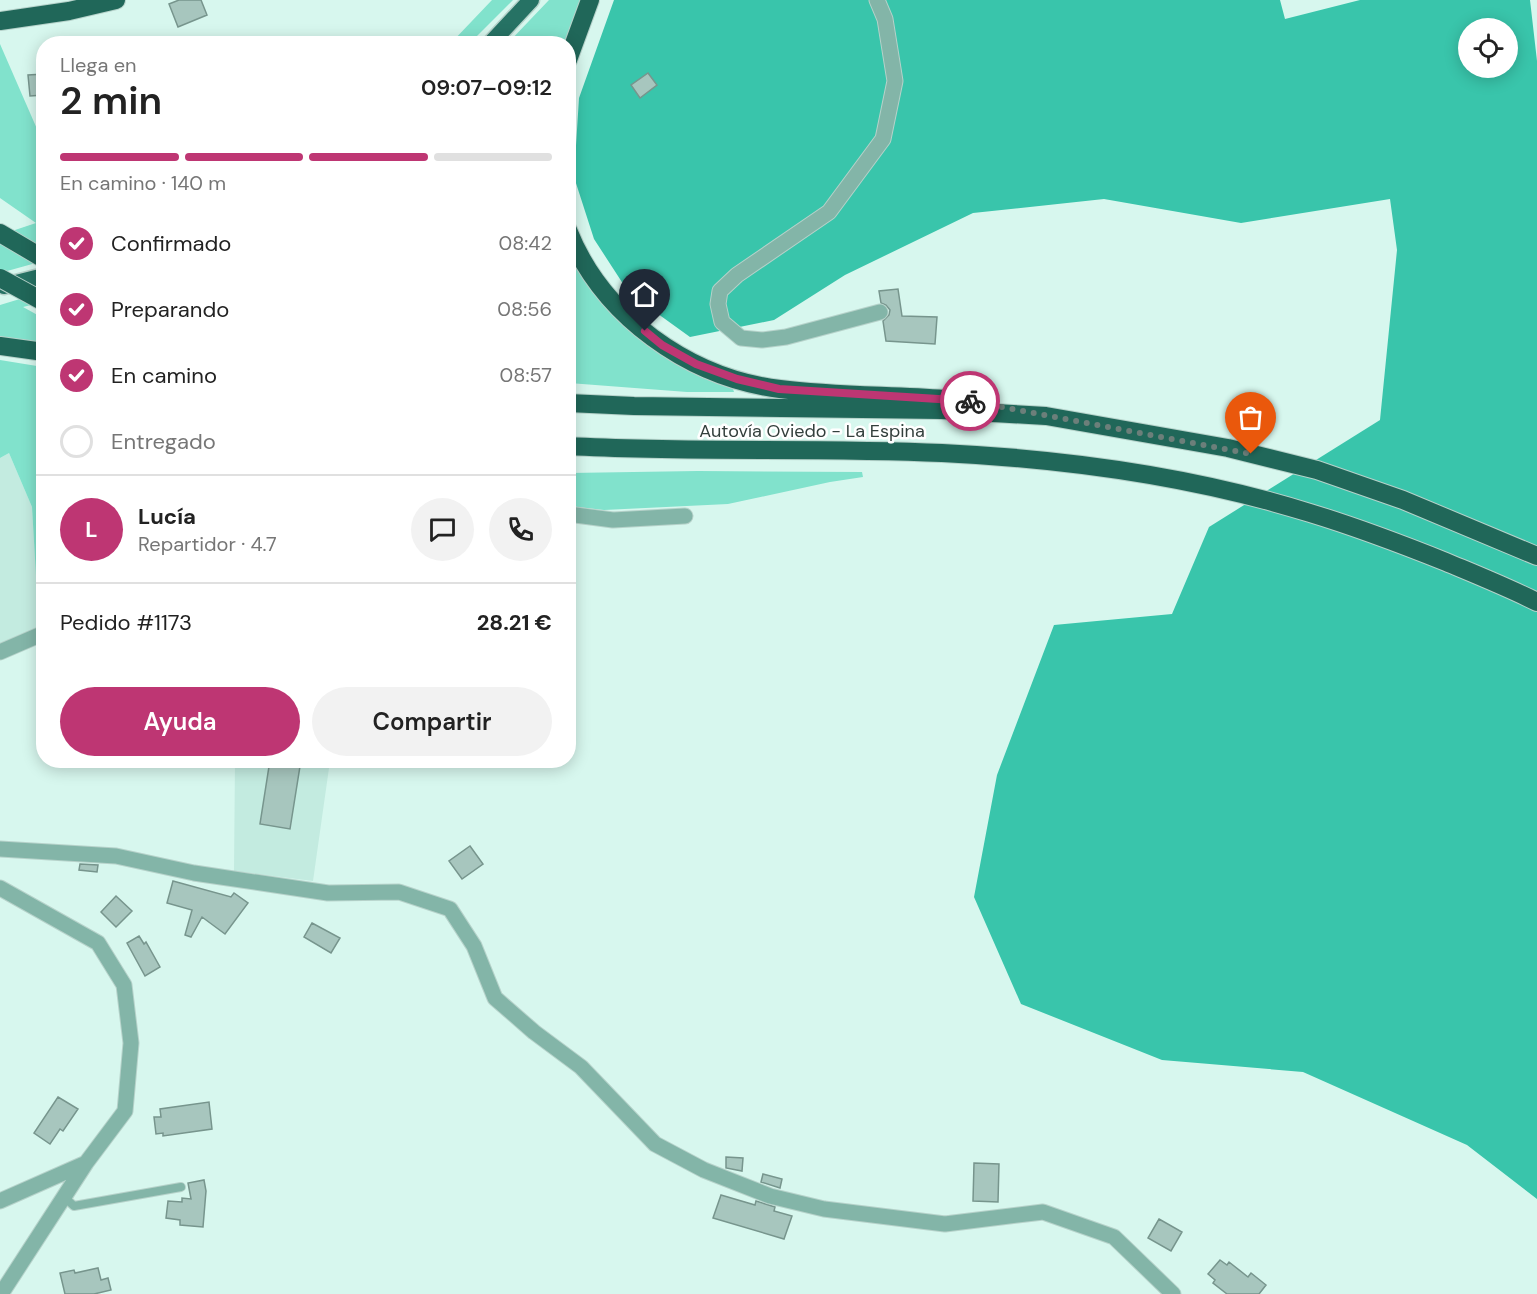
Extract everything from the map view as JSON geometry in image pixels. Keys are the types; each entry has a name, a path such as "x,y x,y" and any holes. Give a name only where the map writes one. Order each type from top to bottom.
{"highway":[{"path":"0,21 69,11 116,0"},
{"path":"497,36 531,0"},
{"path":"576,38 590,0"},
{"path":"0,233 36,254"},
{"path":"576,250 608,297 628,318 662,345 696,364 737,379 779,389 979,402 1046,416"},
{"path":"0,278 36,298"},
{"path":"0,287 36,278"},
{"path":"0,346 36,351"},
{"name":"Autovía Oviedo - La Espina","path":"576,403 942,411 1046,416 1228,448 1317,470 1403,500 1537,556"},
{"name":"Autovía Oviedo - La Espina","path":"576,446 637,450 943,453 1132,472 1223,490 1308,512 1388,539 1514,590 1537,602"},
{"path":"576,454 637,450"}],"street":[{"path":"877,0 885,19 895,81 882,139 829,212 737,275 720,291 718,304 722,322 741,338 762,340 786,337 879,312"},
{"path":"576,515 613,520 685,516"},
{"path":"0,652 36,636"},
{"path":"0,849 116,856 194,873 328,893 399,892 450,909 474,946 495,998 534,1032 581,1067 655,1144 704,1170 770,1196 824,1209 945,1224 1043,1212 1114,1237 1173,1294"},
{"path":"0,888 98,943 124,985 130,1043 125,1111 86,1163 1,1294"},
{"path":"0,1201 86,1163"}],"lane":[{"path":"64,1197 74,1206 181,1187"}],"shaded area":[{"path":"9,453 32,507 36,628 0,644 0,458"},
{"path":"235,768 329,768 313,881 234,871"}],"green space":[{"path":"492,0 513,0 477,36 458,36"},
{"path":"549,0 581,0 567,36 515,36"},
{"path":"614,0 1280,0 1285,19 1360,0 1530,0 1537,61 1537,1199 1467,1145 1303,1072 1162,1060 1021,1004 974,897 997,775 1054,625 1172,614 1209,527 1380,420 1397,250 1390,199 1241,223 1104,199 973,213 845,275 774,320 690,337 629,293 594,239 576,183 579,98"},
{"path":"0,44 36,127 36,223 0,198"},
{"path":"36,223 36,263 0,273 0,235"},
{"path":"576,268 602,304 633,333 668,358 697,374 733,389 734,392 687,392 576,384"},
{"path":"36,294 36,304 23,307 36,314 36,343 0,337 0,305"},
{"path":"0,360 36,366 36,576 32,507 9,453 0,458"},
{"path":"862,472 863,477 728,504 604,510 576,507 576,473"}],"building":[{"path":"179,0 201,0 207,15 178,27 169,4"},
{"path":"648,73 657,85 640,98 631,85"},
{"path":"36,74 36,96 30,96 28,75"},
{"path":"898,289 902,316 937,317 935,344 886,341 883,321 889,315 890,310 881,303 879,291"},
{"path":"269,768 300,768 290,829 260,824"},
{"path":"470,846 483,864 462,879 449,861"},
{"path":"80,864 98,865 97,872 79,870"},
{"path":"173,881 231,897 234,893 248,903 225,934 202,917 191,937 185,935 192,910 167,903"},
{"path":"116,896 132,911 116,927 101,912"},
{"path":"312,923 340,938 331,953 304,937"},
{"path":"139,936 144,944 146,942 160,967 145,976 127,943"},
{"path":"58,1097 78,1109 63,1131 60,1129 50,1144 34,1133"},
{"path":"209,1102 212,1129 163,1136 163,1133 156,1134 154,1117 161,1117 160,1109"},
{"path":"726,1157 743,1158 742,1171 726,1168"},
{"path":"974,1163 999,1164 998,1202 973,1201"},
{"path":"763,1174 782,1179 780,1188 761,1182"},
{"path":"204,1180 206,1191 203,1227 180,1225 180,1220 166,1218 168,1201 182,1202 182,1198 191,1199 188,1183"},
{"path":"721,1195 755,1205 756,1201 775,1207 774,1211 792,1216 784,1239 713,1218"},
{"path":"1159,1219 1182,1232 1171,1251 1148,1238"},
{"path":"1220,1260 1227,1265 1229,1262 1248,1277 1251,1273 1266,1285 1259,1294 1227,1294 1213,1283 1215,1280 1208,1274"},
{"path":"98,1268 101,1280 108,1278 111,1290 94,1294 65,1294 60,1273 74,1270 75,1273"}],"way so far":[{"path":"970,401 1161,435 1251,454"}],"route":[{"path":"645,331 662,345 696,364 737,379 779,389 970,401"}]}
